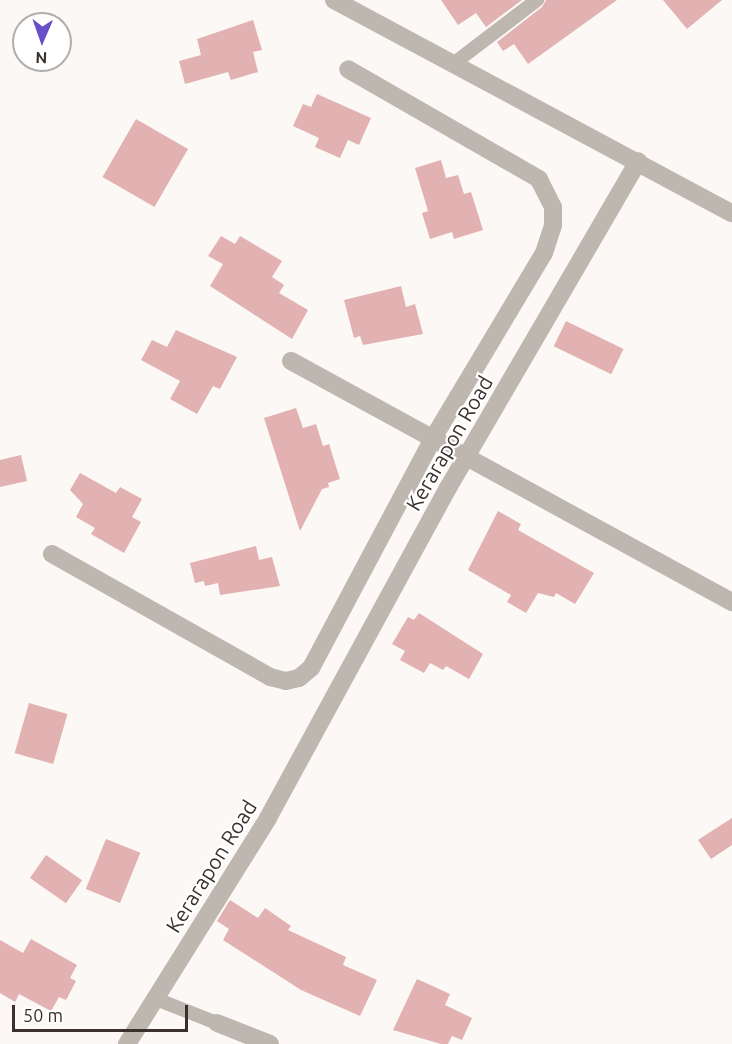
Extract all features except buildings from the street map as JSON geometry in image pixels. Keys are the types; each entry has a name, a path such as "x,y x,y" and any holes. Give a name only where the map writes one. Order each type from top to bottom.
{"street":[{"path":"334,0 732,213"},
{"path":"52,554 270,677 286,681 299,678 311,668 432,440 544,253 553,225 553,207 539,179 348,69"},
{"name":"Kerarapon Road","path":"127,1044 268,818 466,459 638,161"},
{"path":"291,361 466,459 732,602"},
{"path":"217,1023 270,1044"}],"lane":[{"path":"453,64 537,0"},
{"path":"156,999 217,1023"}]}
